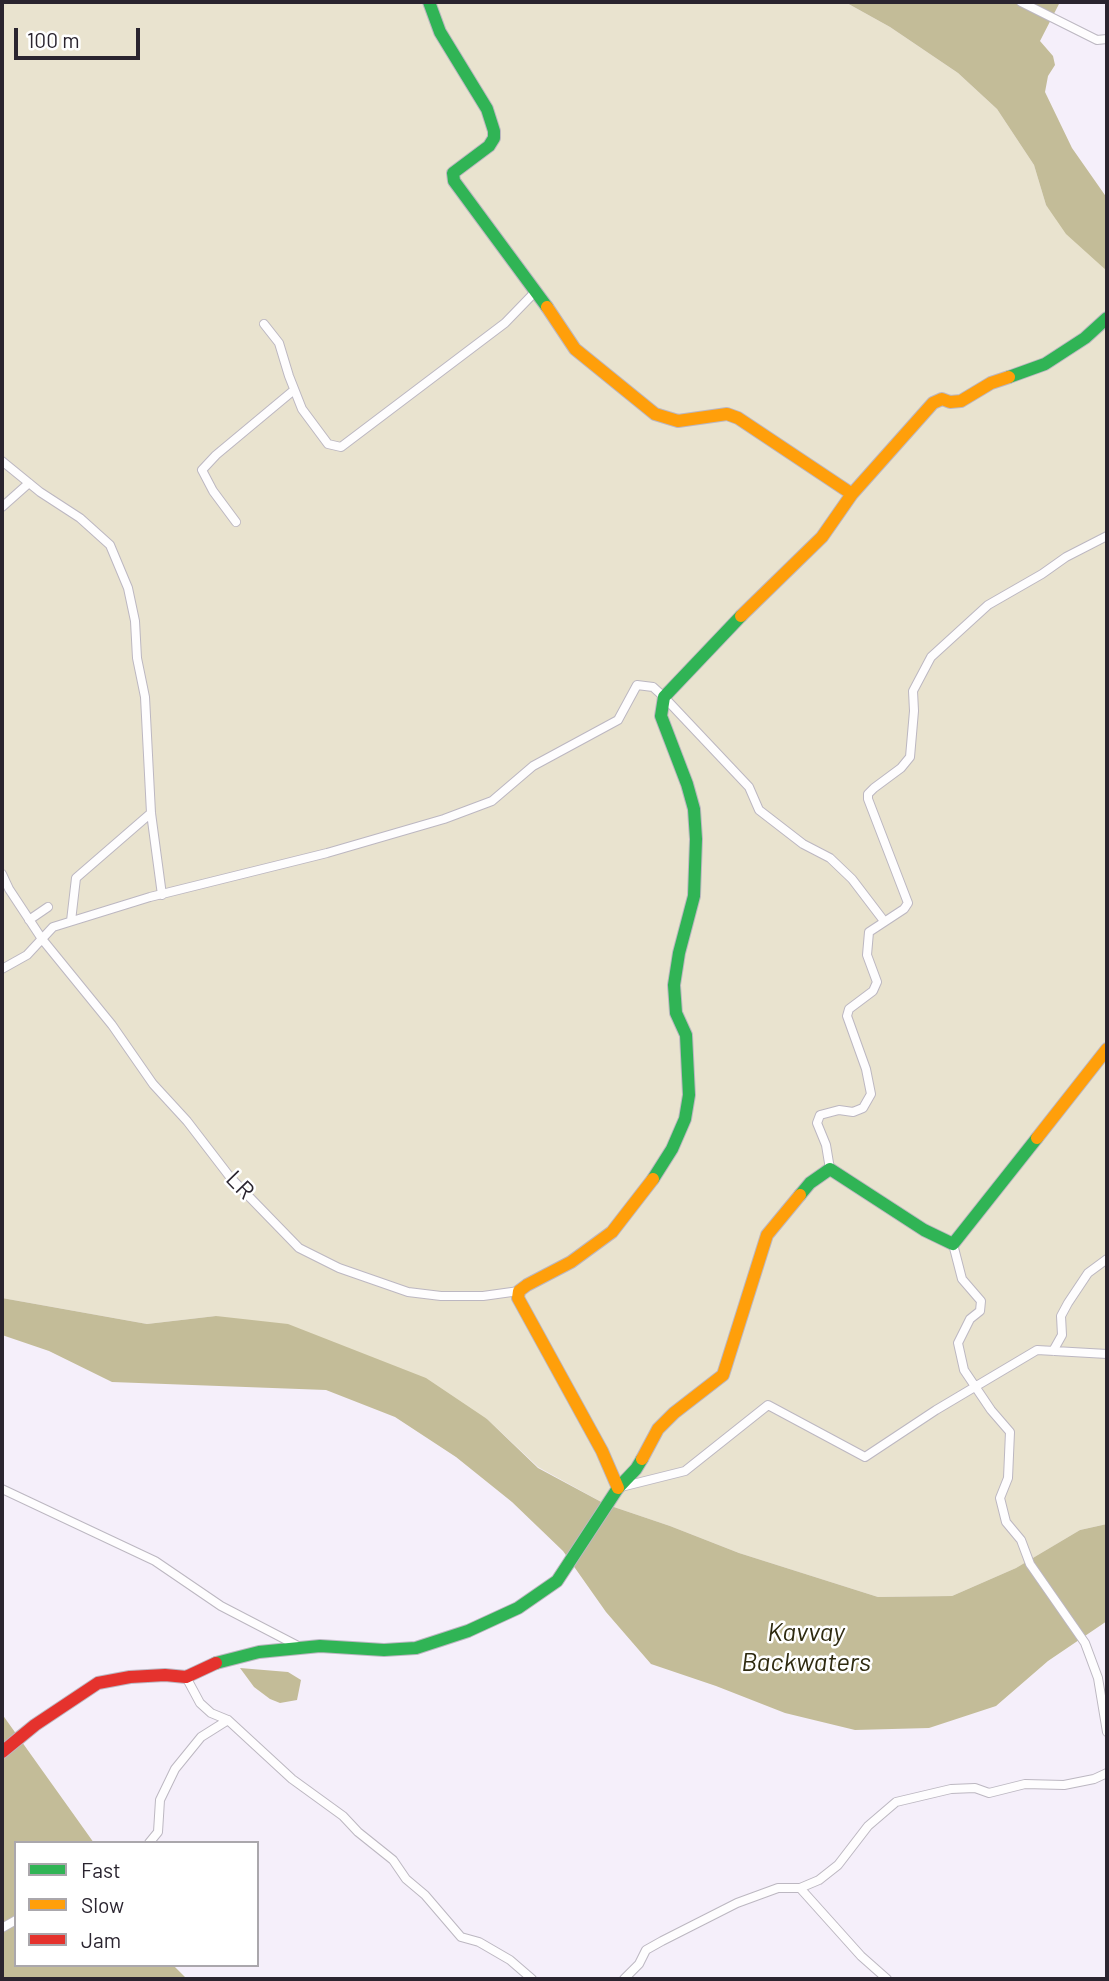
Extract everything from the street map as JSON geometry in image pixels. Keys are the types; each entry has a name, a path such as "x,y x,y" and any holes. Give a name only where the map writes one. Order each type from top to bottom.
{"street":[{"path":"429,2 440,32 487,109 494,131 494,138 489,146 453,173 454,181 536,290 575,349 655,414 678,421 727,414 738,418 852,494"},
{"path":"1021,2 1097,40 1107,39"},
{"path":"264,324 279,343 302,409 328,444 341,447 505,323 536,290"},
{"path":"618,1488 602,1451 518,1298 519,1291 570,1262 612,1232 673,1150 685,1119 689,1095 686,1035 676,1013 674,985 678,953 694,896 696,839 694,809 687,784 661,716 664,697 728,628 822,537 852,494 933,403 942,399 950,402 961,401 990,383 1045,364 1085,338 1107,318"},
{"path":"236,522 213,491 202,470 216,455 294,390"},
{"path":"2,461 29,483 80,517 110,545 128,588 145,697 151,813 162,894"},
{"path":"2,507 29,483"},
{"path":"1107,536 1066,557 988,605 938,650 922,671 913,691 910,757 901,768 868,794 908,903 904,909 869,932 867,955 877,982 873,991 849,1009 846,1016 863,1061 870,1094 863,1108 853,1112 839,1110 820,1115 817,1123 827,1146 830,1169 924,1230 953,1244 962,1279 981,1301 980,1311 970,1320 958,1343 964,1370 1010,1432 1007,1478 1000,1498 1006,1521 1021,1540 1030,1564 1078,1632 1090,1654 1098,1678 1107,1732"},
{"path":"2,969 27,955 53,927 162,894 327,853 444,819 492,801 533,766 618,720 637,685 653,687 664,697 749,787 760,810 803,844 830,858 852,878 884,920"},
{"path":"71,921 76,878 151,813"},
{"name":"LR","path":"2,874 42,939 112,1025 153,1084 230,1177 299,1248 339,1268 408,1292 483,1296 519,1291"},
{"path":"29,920 48,907"},
{"path":"953,1244 1107,1049"},
{"path":"2,1752 35,1725 98,1683 130,1677 186,1677 227,1660 259,1652 320,1646 384,1650 435,1643 518,1608 558,1581 618,1488 636,1469 659,1429 723,1375 767,1235 810,1183 830,1169"},
{"path":"1053,1351 1062,1335 1061,1317 1068,1304 1088,1273 1107,1259"},
{"path":"618,1488 685,1471 768,1405 865,1457 1038,1350 1107,1354"},
{"path":"2,1489 155,1562 221,1606 302,1648"},
{"path":"186,1677 200,1703 211,1713 228,1720 292,1779 343,1816 358,1832 393,1860 406,1879 425,1895 461,1937 479,1942 510,1960 532,1979"},
{"path":"151,1841 158,1832 160,1800 174,1769 201,1737 228,1720"},
{"path":"624,1979 639,1964 646,1950 662,1941 737,1903 778,1888 800,1888 819,1880 883,1811 906,1798 951,1789 975,1788 989,1793 1025,1784 1064,1785 1094,1779 1107,1773"},
{"path":"800,1888 862,1956 887,1979"}],"shaded area":[{"path":"2,2 845,2 890,27 958,73 997,109 1034,165 1046,205 1107,271 1107,1524 1080,1530 1016,1568 952,1596 878,1597 739,1553 605,1504 538,1467 487,1419 216,1316 147,1324 2,1298"}],"water":[{"path":"845,2 1060,2 1040,41 1053,56 1055,65 1048,76 1045,92 1072,148 1107,198 1107,271 1066,234 1046,205 1034,165 997,109 958,73 890,27"},
{"name":"Kavvay Backwaters","path":"2,1298 147,1324 216,1316 288,1324 426,1378 487,1419 538,1468 605,1504 739,1553 878,1597 952,1596 1016,1568 1080,1530 1107,1524 1107,1621 1048,1661 996,1706 929,1728 855,1730 785,1713 651,1664 606,1612 563,1551 512,1502 456,1457 395,1417 326,1390 112,1382 49,1351 2,1335"},
{"path":"240,1668 288,1672 301,1680 297,1700 280,1703 270,1699 254,1687"},
{"path":"2,1714 93,1841 14,1841 14,1967 175,1967 187,1979 2,1979"}],"traffic: fast":[{"path":"429,2 440,32 487,109 494,131 494,138 489,146 453,173 454,181 547,307"},
{"path":"1009,377 1045,364 1085,338 1107,318"},
{"path":"653,1179 672,1149 685,1119 689,1095 686,1035 676,1013 674,985 679,953 694,896 696,839 694,809 687,784 661,716 664,697 741,616"},
{"path":"800,1195 810,1183 830,1169 924,1230 953,1244 1037,1138"},
{"path":"216,1663 259,1652 320,1646 384,1650 416,1648 468,1631 518,1608 557,1581 618,1488 642,1459"}],"traffic: slow":[{"path":"547,307 575,349 655,414 678,421 727,414 738,418 852,494"},
{"path":"741,616 822,537 852,494 933,403 942,399 950,402 961,401 991,383 1009,377"},
{"path":"1037,1138 1107,1049"},
{"path":"618,1488 602,1451 518,1298 519,1291 527,1285 571,1262 612,1232 653,1179"},
{"path":"642,1459 658,1429 723,1375 767,1235 800,1195"}],"traffic: jam":[{"path":"2,1752 35,1725 98,1683 130,1677 186,1677 216,1663"}]}
